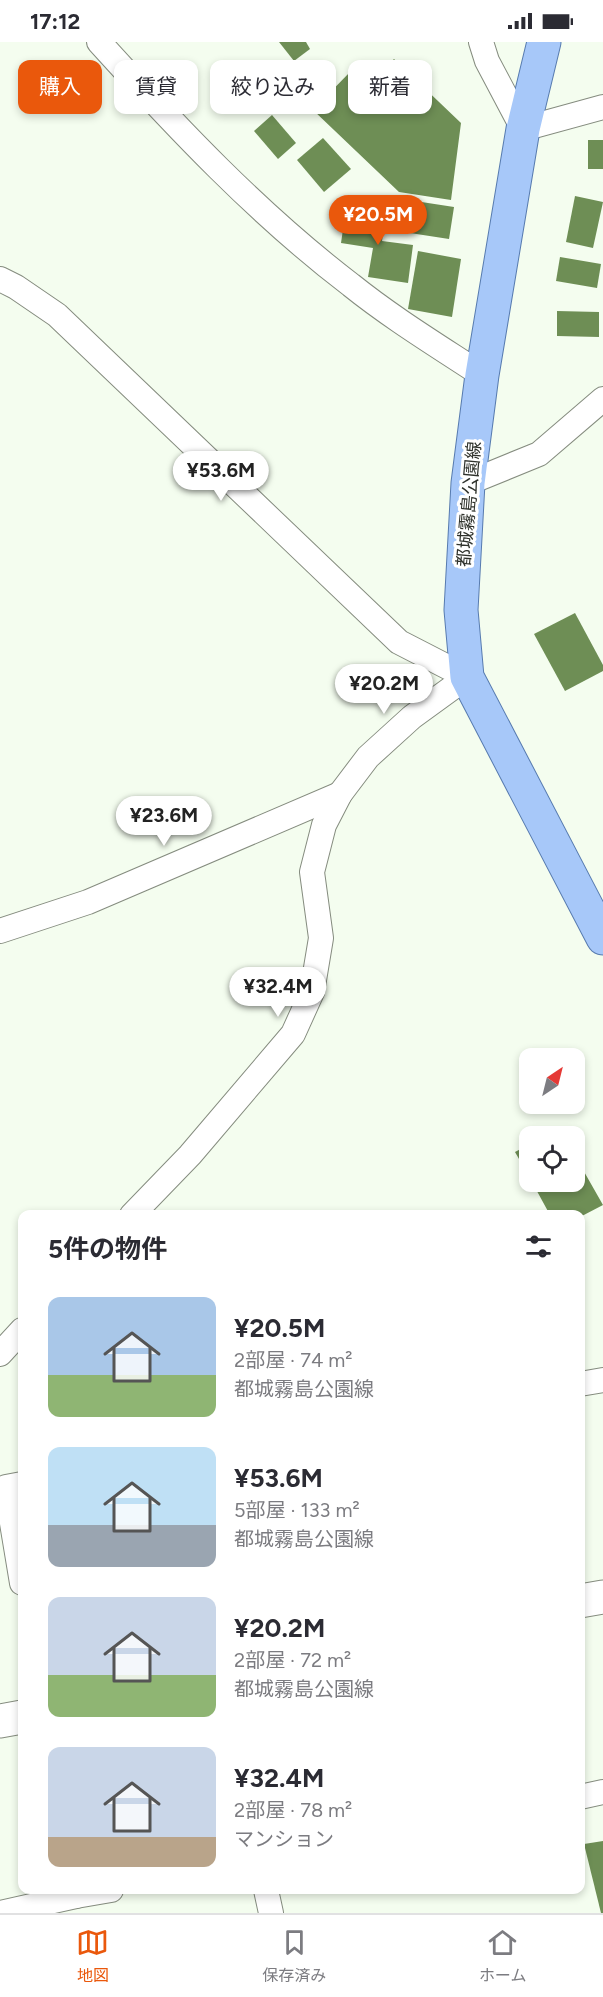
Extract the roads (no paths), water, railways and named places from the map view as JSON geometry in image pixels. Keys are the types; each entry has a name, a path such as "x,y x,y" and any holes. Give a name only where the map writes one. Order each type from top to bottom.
{"main road":[{"name":"都城霧島公園線","path":"544,42 523,129 482,375 468,483 461,610 467,677 603,938"}],"street":[{"path":"99,42 164,114 214,164 298,241 351,286 482,375"},
{"path":"481,42 487,61 523,129 603,106"},
{"path":"0,279 16,286 57,315 399,642 467,677 412,717 368,758 340,794 324,825 312,872 321,938 312,992 293,1034 190,1155 137,1210"},
{"path":"468,483 539,454 603,399"},
{"path":"0,931 88,903 340,794"},
{"path":"0,1354 18,1334"},
{"path":"585,1383 603,1380"},
{"path":"18,1485 6,1487 18,1559"},
{"path":"585,1600 603,1597"},
{"path":"0,1721 18,1718"},
{"path":"585,1796 603,1792"},
{"path":"0,1913 72,1894"},
{"path":"267,1894 271,1913"}]}
